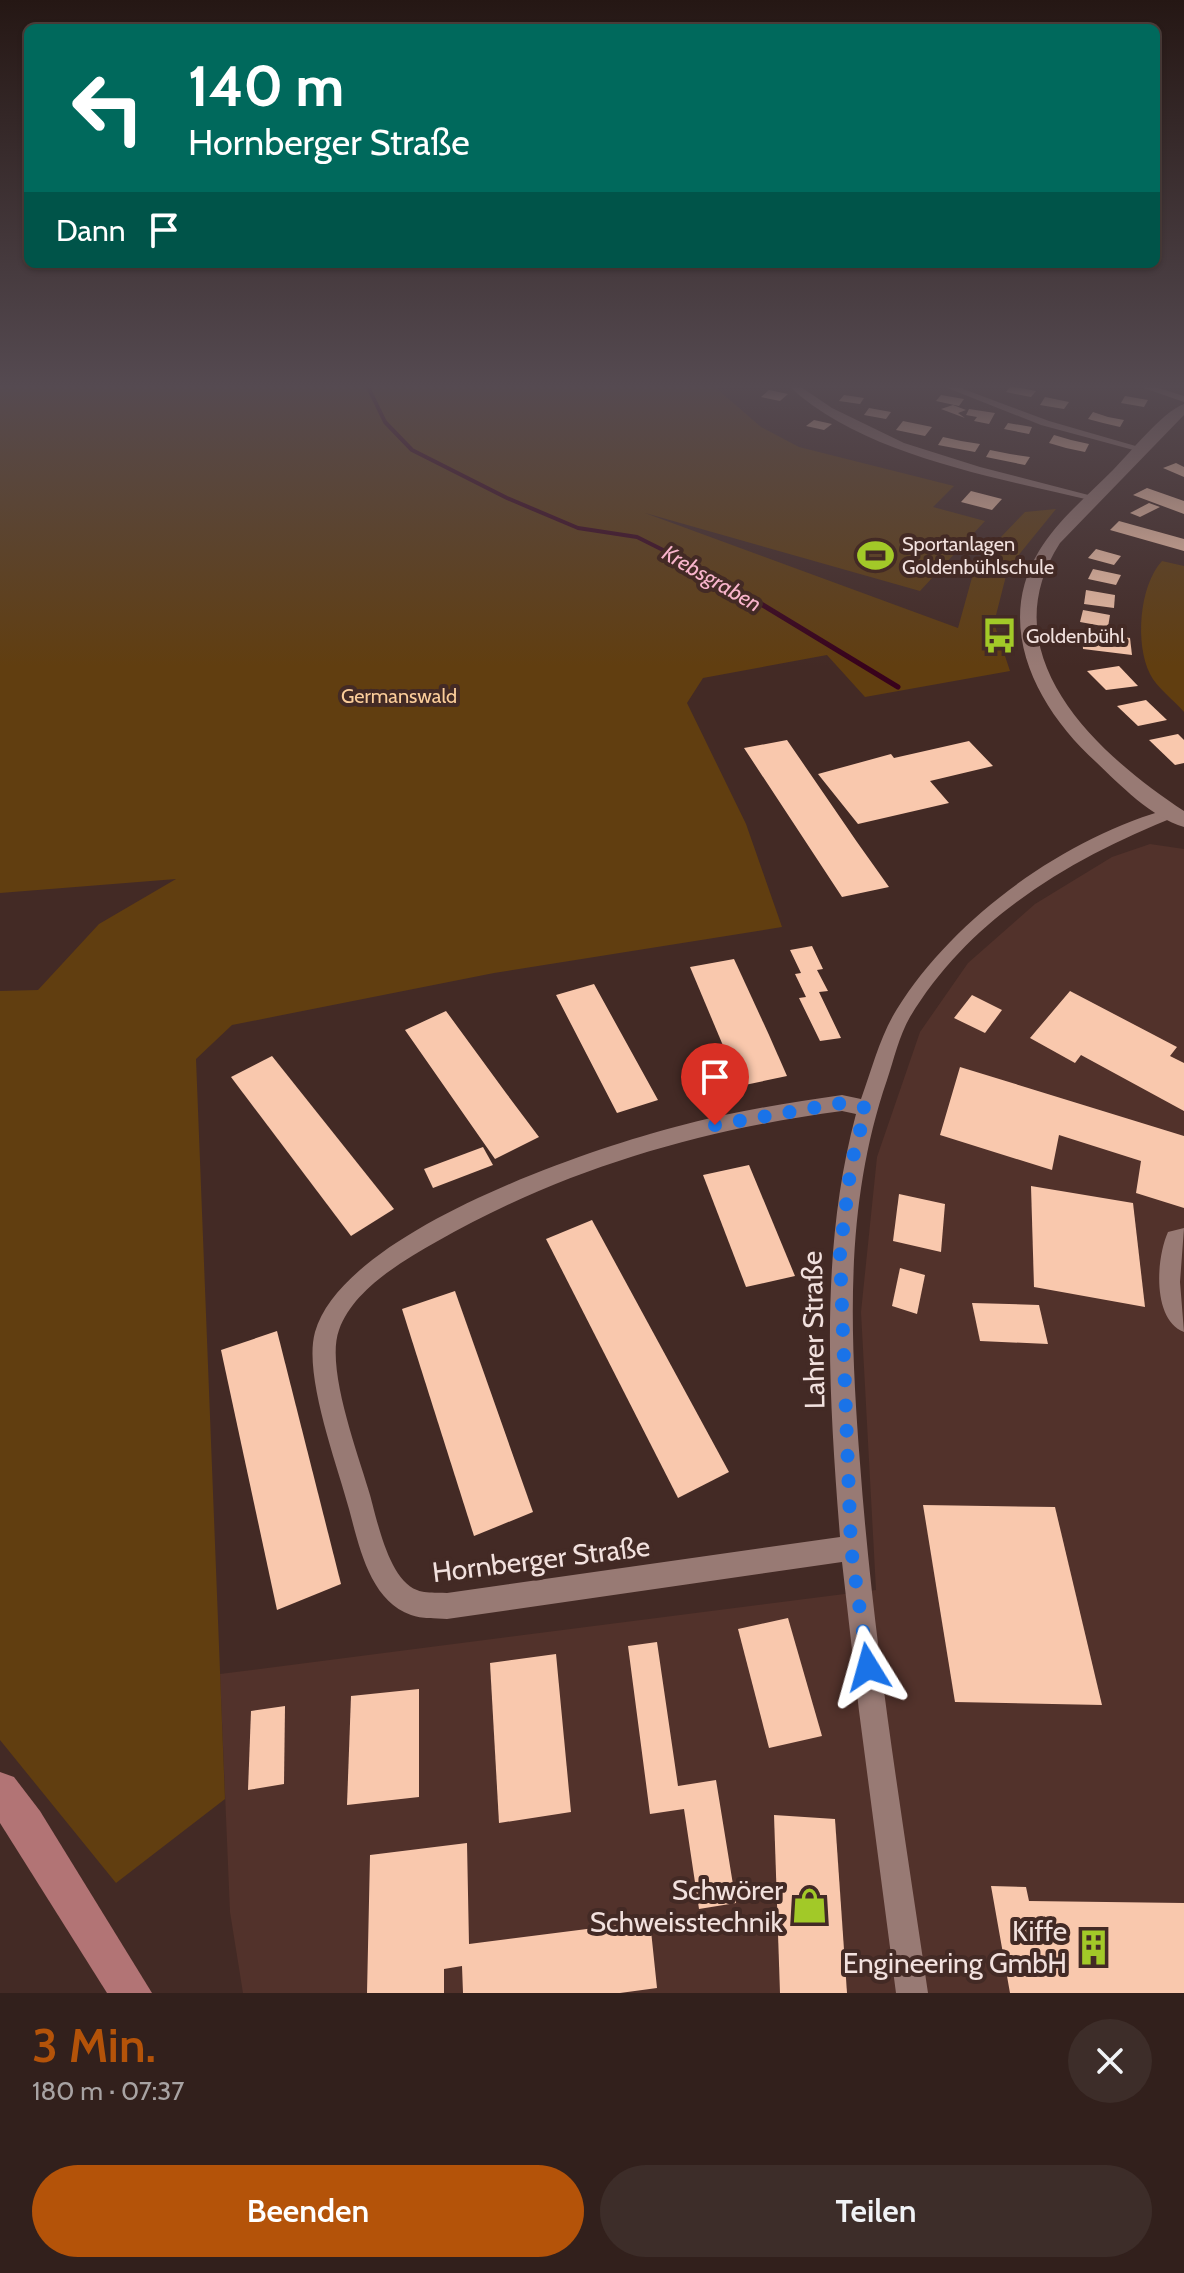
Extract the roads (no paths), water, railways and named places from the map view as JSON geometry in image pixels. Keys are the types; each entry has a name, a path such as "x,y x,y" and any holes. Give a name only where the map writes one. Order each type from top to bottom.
{"main road":[{"path":"0,1791 26,1825 131,1993"}],"street":[{"path":"1024,480 1094,498"},
{"path":"1111,480 1057,535 1039,565 1030,599 1028,642 1038,673 1055,705 1084,740 1130,784 1178,816"},
{"name":"Lahrer Straße","path":"912,1993 851,1548 840,1253 851,1165 866,1108 902,1015 958,942 991,910 1036,879 1178,816"},
{"name":"Hornberger Straße","path":"851,1548 447,1606 409,1601 385,1576 368,1532 324,1362 325,1332 349,1292 399,1252 486,1203 587,1159 690,1131 816,1107 842,1103 866,1108"},
{"path":"1184,1237 1176,1239 1167,1272 1176,1311 1184,1322"}],"waterway":[{"name":"Krebsgraben","path":"471,480 578,528 637,537 713,575"},
{"name":"Krebsgraben","path":"710,573 898,687"}],"place":[{"name":"Sportanlagen Goldenbühlschule","path":"876,556"},
{"name":"Goldenbühl","path":"1000,636"},
{"name":"Schwörer Schweisstechnik","path":"809,1906"},
{"name":"Kiffe Engineering GmbH","path":"1093,1947"}],"park label":[{"name":"Germanswald","path":"399,696"}]}
